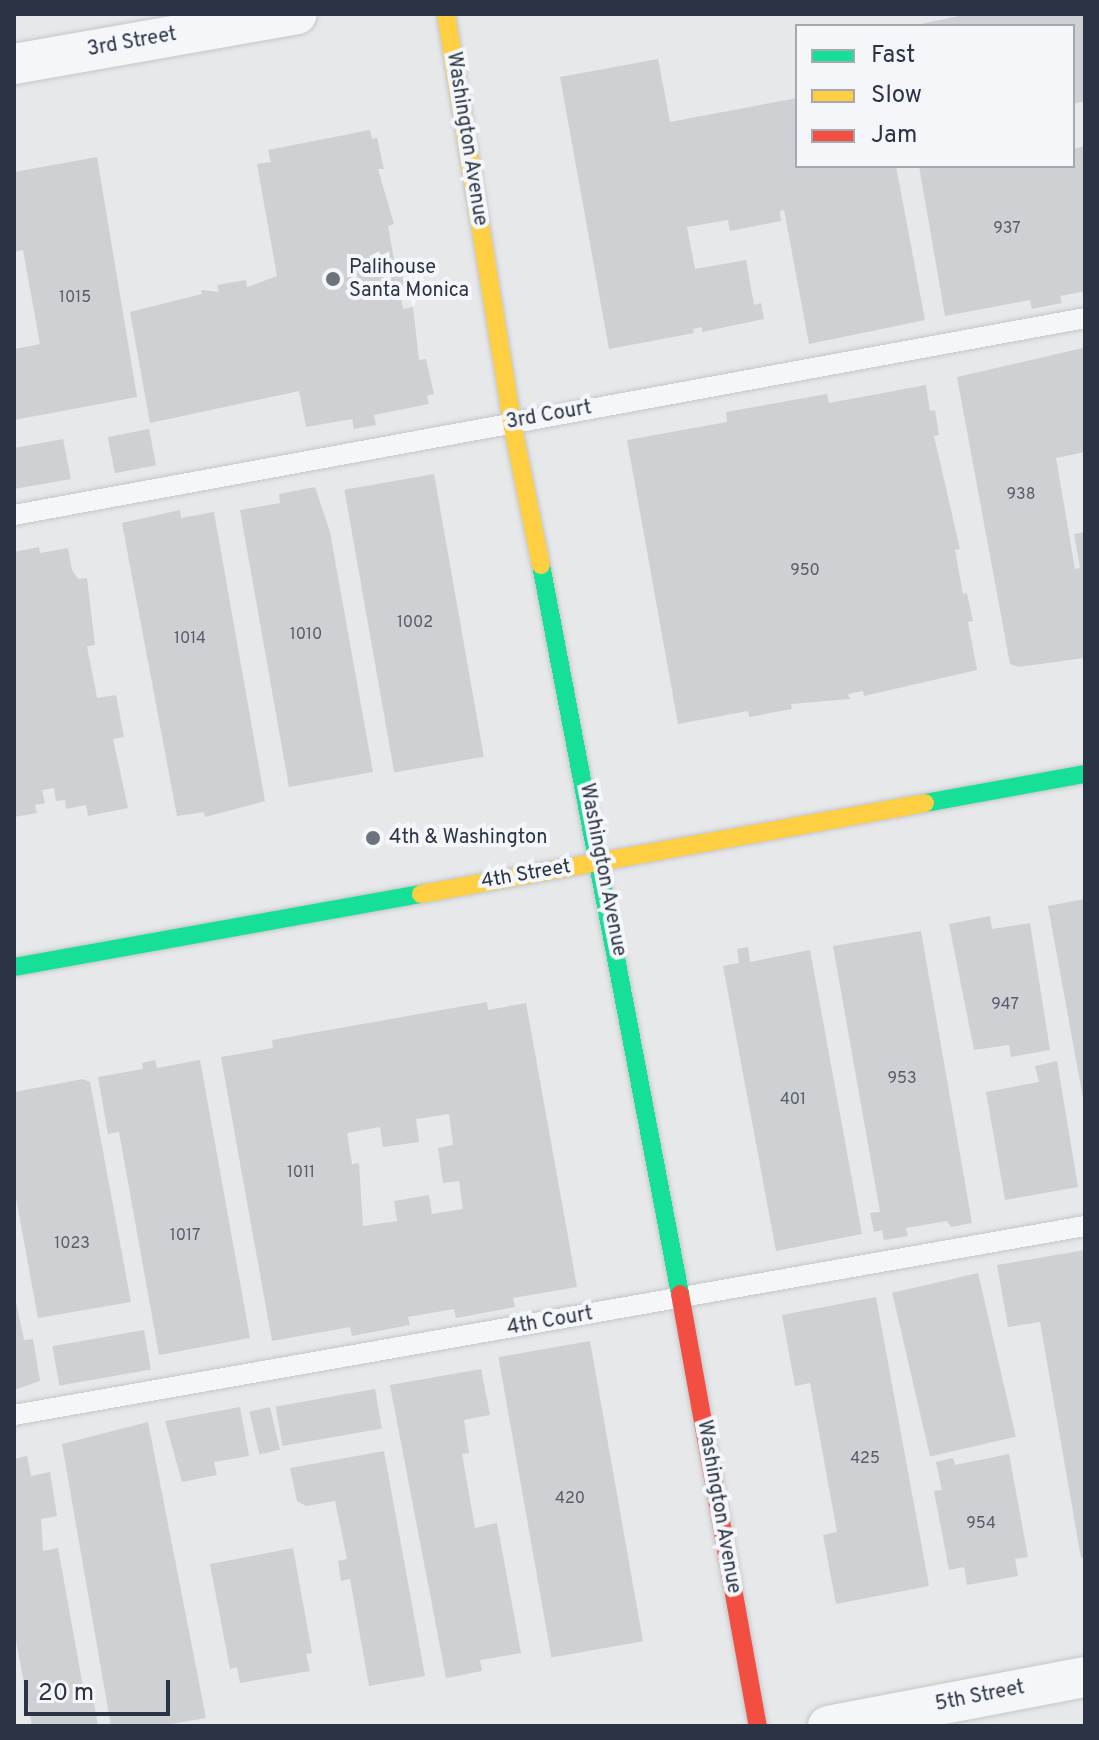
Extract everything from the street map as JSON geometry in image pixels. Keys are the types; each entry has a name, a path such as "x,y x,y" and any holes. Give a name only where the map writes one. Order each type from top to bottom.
{"street":[{"name":"3rd Street","path":"14,64 297,14"},
{"name":"Washington Avenue","path":"446,14 512,423 601,862 758,1726"},
{"name":"4th Street","path":"14,967 1085,774"},
{"name":"5th Street","path":"828,1726 1085,1677"}],"lane":[{"name":"3rd Court","path":"14,515 1085,318"},
{"name":"4th Court","path":"14,1415 1085,1226"}],"building":[{"path":"968,14 1085,14 1085,101 1075,104 1075,24 920,24"},
{"path":"658,59 670,122 795,98 795,168 896,168 925,320 809,344 784,210 780,211 781,221 730,231 728,220 687,227 695,269 746,260 754,305 761,303 764,319 702,332 702,327 693,329 694,333 609,349 560,77"},
{"name":"Palihouse Santa Monica","path":"370,130 372,139 377,138 384,169 378,169 394,224 388,226 397,276 403,275 406,291 400,292 403,309 413,307 419,360 426,359 434,394 427,396 429,404 374,415 376,425 354,429 352,419 306,427 299,391 150,423 130,312 202,294 201,290 219,292 217,285 246,280 247,287 277,276 257,164 271,162 268,150"},
{"path":"1085,146 1085,291 1060,296 1062,303 1032,309 1030,300 945,316 919,168 1075,168 1075,148"},
{"path":"97,157 137,397 14,420 14,349 40,344 23,250 14,252 14,172"},
{"path":"1083,348 1085,452 1056,458 1075,569 1080,568 1074,534 1085,532 1085,658 1018,667 1010,664 957,377"},
{"path":"926,385 930,411 935,410 939,435 934,436 960,549 955,550 963,594 967,593 973,621 968,622 977,670 864,696 863,691 848,694 850,699 791,704 792,709 749,717 748,711 678,724 627,440 727,422 726,412 827,394 829,403"},
{"path":"149,429 156,465 115,473 108,437"},
{"path":"63,439 71,479 14,489 14,448"},
{"path":"434,474 484,757 394,772 344,490"},
{"path":"315,487 330,532 373,772 289,787 240,510 280,503 279,494"},
{"path":"180,510 181,518 214,512 265,801 205,817 204,812 177,816 122,523"},
{"path":"39,547 40,553 68,548 72,570 78,579 87,578 95,645 87,646 97,698 116,695 124,737 113,739 128,808 88,816 86,805 66,809 65,800 56,801 54,788 42,790 45,803 35,805 37,813 14,817 14,552"},
{"path":"1085,899 1085,1098 1083,1098 1048,906"},
{"path":"990,916 992,929 1030,923 1050,1050 1011,1057 1009,1045 974,1050 949,924"},
{"path":"921,931 972,1223 951,1227 947,1221 906,1228 908,1236 884,1240 882,1230 874,1232 870,1213 880,1212 833,946"},
{"path":"748,947 750,962 810,950 862,1234 776,1251 723,966 739,963 737,949"},
{"path":"487,1002 488,1010 526,1003 577,1287 513,1298 515,1307 456,1318 454,1309 408,1317 410,1325 352,1336 350,1327 272,1341 221,1057 273,1048 272,1040","holes":["449,1114 453,1145 438,1148 443,1183 459,1181 463,1209 432,1214 429,1195 394,1201 397,1221 363,1226 359,1163 352,1164 347,1133 380,1127 383,1147 419,1142 416,1119"]},
{"path":"155,1060 157,1068 200,1060 250,1338 159,1355 119,1132 108,1134 98,1077 143,1069 142,1063"},
{"path":"1057,1061 1078,1187 1005,1200 986,1092 1039,1082 1035,1066"},
{"path":"83,1079 90,1082 131,1302 38,1318 14,1187 14,1092"},
{"path":"1085,1250 1085,1557 1081,1558 1040,1322 1008,1327 997,1265"},
{"path":"978,1273 1016,1437 930,1456 892,1293"},
{"path":"14,1292 24,1340 33,1339 40,1381 14,1390"},
{"path":"876,1297 929,1586 836,1604 823,1535 837,1532 810,1383 795,1386 782,1315"},
{"path":"144,1330 151,1369 59,1386 52,1346"},
{"path":"590,1341 643,1641 551,1658 498,1357"},
{"path":"481,1369 490,1415 464,1420 469,1453 462,1454 475,1528 497,1523 521,1653 480,1660 482,1671 446,1678 390,1385"},
{"path":"375,1389 382,1428 282,1446 276,1407"},
{"path":"240,1407 249,1456 214,1462 217,1475 182,1482 165,1421"},
{"path":"270,1407 280,1450 259,1455 250,1412"},
{"path":"148,1422 206,1718 159,1726 111,1726 62,1444"},
{"path":"384,1451 425,1676 369,1686 350,1579 341,1581 338,1561 347,1559 335,1501 306,1506 297,1501 290,1468"},
{"path":"1009,1454 1028,1557 1015,1559 1018,1576 967,1585 964,1567 949,1570 934,1491 942,1490 936,1462 953,1458 955,1465"},
{"path":"27,1456 31,1476 50,1472 57,1516 41,1519 43,1551 58,1548 84,1692 92,1691 98,1726 32,1726 14,1630 14,1459"},
{"path":"293,1548 312,1653 306,1654 310,1671 240,1683 237,1667 230,1669 210,1564"}],"traffic: fast":[{"path":"541,565 680,1294"},
{"path":"925,803 1085,774"},
{"path":"14,967 421,894"}],"traffic: slow":[{"path":"446,14 512,423 541,565"},
{"path":"421,894 925,803"}],"traffic: jam":[{"path":"680,1294 758,1726"}],"place":[{"name":"Palihouse Santa Monica","path":"333,279"},
{"name":"4th & Washington","path":"373,838"}]}
